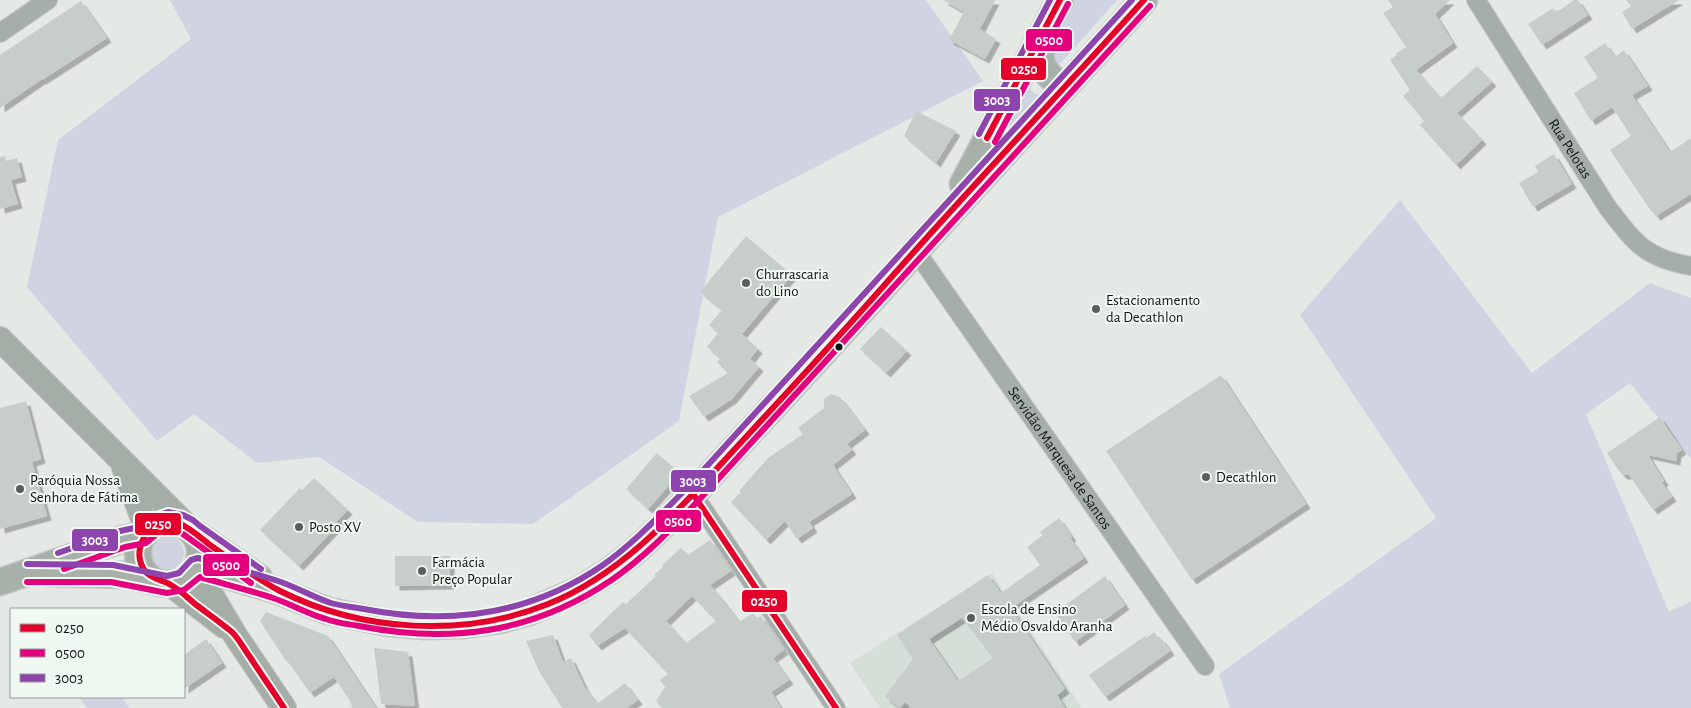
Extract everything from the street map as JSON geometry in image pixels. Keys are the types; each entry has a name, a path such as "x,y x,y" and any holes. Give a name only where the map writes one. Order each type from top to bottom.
{"main road":[{"path":"945,218 1060,0"},
{"path":"196,568 276,590 328,611 389,623 426,626 500,620 529,612 579,590 608,572 633,553 693,494 1144,0"},
{"path":"1043,33 1039,56 1044,69 1063,89"},
{"path":"0,582 145,533 160,522 170,521 179,523 191,530 276,590"},
{"path":"27,573 116,574 166,584 180,582 189,578 196,568 201,552 199,542 191,530"},
{"path":"145,533 138,552 139,562 144,572 151,579 166,584"}],"street":[{"path":"0,33 48,0"},
{"name":"Rua Pelotas","path":"1476,0 1608,208 1625,230 1645,250 1670,262 1691,266"},
{"name":"Servidão Marquesa de Santos","path":"916,251 1205,666"},
{"path":"0,339 191,530"},
{"path":"121,459 145,533"},
{"path":"693,494 836,708"},
{"path":"196,568 235,635 284,708"},
{"path":"166,584 235,635"}],"shaded area":[{"path":"170,0 926,0 983,81 718,217 679,421 533,524 418,522 319,457 257,463 194,414 157,441 27,287 58,140 191,39"},
{"path":"1070,0 1117,0 1061,63 1057,64 1048,52"},
{"path":"1026,84 1034,93 1040,95 1043,102 989,148"},
{"path":"1400,200 1532,373 1650,283 1691,298 1691,459 1630,383 1586,414 1669,612 1691,601 1691,708 1230,708 1219,674 1436,518 1300,315"},
{"path":"167,536 174,537 179,541 183,546 183,560 179,565 174,569 167,570 160,569 155,565 151,560 150,553 151,546 155,541 160,537"},
{"name":"Escola de Ensino Médio Osvaldo Aranha","path":"992,573 1082,708 880,708 850,663"},
{"path":"80,698 123,698 129,708 87,708"}],"building":[{"path":"943,0 995,0 980,29 996,39 985,59 949,40 964,12"},
{"path":"1388,0 1450,0 1435,14 1453,43 1416,70 1441,98 1477,66 1492,82 1457,113 1482,140 1456,165 1420,125 1424,121 1403,96 1410,90 1390,60 1397,55 1395,54 1406,47 1383,13 1393,7"},
{"path":"1574,0 1578,0 1588,15 1542,45 1528,24 1553,8 1555,11 1560,10"},
{"path":"1626,0 1679,0 1632,29 1622,12 1631,6"},
{"path":"81,1 107,38 0,108 0,55"},
{"path":"1605,43 1615,57 1624,50 1648,86 1632,95 1670,152 1691,138 1691,194 1656,216 1610,150 1631,136 1612,107 1591,121 1574,93 1598,78 1584,57"},
{"path":"916,111 956,131 936,163 904,136"},
{"path":"1554,154 1572,184 1533,207 1519,183 1538,172 1535,166"},
{"path":"5,156 6,161 17,158 22,177 11,180 18,204 0,209 0,157"},
{"path":"746,236 792,275 742,334 758,349 750,359 759,367 732,399 704,417 689,396 728,373 717,362 720,358 707,347 718,333 709,325 722,310 700,292"},
{"path":"881,327 907,351 886,373 860,349"},
{"name":"Decathlon","path":"1221,375 1306,504 1192,580 1106,451"},
{"path":"831,394 840,397 865,430 847,444 852,450 833,465 852,494 809,522 813,528 797,539 785,521 766,540 731,502 768,458 803,434 798,428 824,408 824,399"},
{"name":"Paróquia Nossa Senhora de Fátima","path":"26,401 41,459 32,462 47,516 0,529 0,408"},
{"path":"1660,417 1682,450 1677,453 1676,461 1648,455 1664,481 1662,483 1672,497 1653,510 1629,475 1623,475 1619,471 1607,453"},
{"path":"657,453 680,473 648,509 626,489"},
{"name":"Posto XV","path":"314,478 348,510 336,522 339,524 299,566 260,530 300,488 302,490"},
{"name":"Escola de Ensino Médio Osvaldo Aranha","path":"1059,518 1084,558 1011,608 1065,689 1057,695 1065,708 912,708 905,702 900,708 885,697 913,659 897,635 988,575 1001,593 1040,565 1027,547 1043,535 1040,532","holes":["962,618 993,658 958,681 929,639"]},
{"path":"710,540 731,571 710,585 739,622 753,613 757,618 761,616 784,650 773,658 789,680 771,692 781,708 661,708 656,701 665,687 660,680 668,674 625,628 597,646 589,635 623,602 626,604 656,576 654,575 663,567 662,565 681,548 688,555","holes":["692,596 716,621 686,643 666,621"]},
{"name":"Farmácia Preço Popular","path":"395,556 450,556 450,585 395,586"},
{"path":"1105,576 1125,605 1075,642 1055,613"},
{"path":"266,612 328,636 376,708 352,708 350,701 334,677 310,693 260,621"},
{"path":"1154,632 1170,651 1105,697 1089,675 1145,636 1146,638"},
{"path":"553,635 563,662 571,658 585,688 597,704 625,683 638,700 627,708 562,708 539,671 526,641"},
{"path":"206,639 222,663 185,688 185,654"},
{"path":"374,648 408,652 415,706 381,704"}],"transit line":[{"name":"3003","path":"979,134 1050,0"},
{"name":"0250","path":"987,138 1060,0"},
{"name":"3003","path":"27,564 113,565 167,576 179,573 191,560 198,558 278,581 335,604 396,614 427,616 458,616 488,612 518,605 547,595 575,582 603,565 625,547 687,488 1132,0"},
{"name":"0250","path":"284,708 232,632 178,589 151,576 142,567 140,549 145,536 151,529 168,521 178,523 191,530 253,575 280,591 312,605 345,615 379,622 413,626 448,626 482,622 516,615 548,604 577,590 605,573 631,553 679,509 1144,0"},
{"name":"0500","path":"995,142 1068,4"},
{"name":"0500","path":"27,582 111,582 167,593 184,590 200,577 273,598 334,621 393,631 426,634 491,630 553,612 583,597 613,579 636,561 658,542 699,500 1150,6"},
{"name":"0250","path":"693,494 836,708"},
{"name":"3003","path":"58,553 120,531 139,527 148,519 168,512 183,515 193,520 261,569"},
{"name":"0500","path":"64,569 125,547 146,543 157,534 170,530 183,534 251,583"}],"place":[{"name":"Churrascaria do Lino","path":"746,283"},
{"name":"Estacionamento da Decathlon","path":"1096,309"},
{"name":"Decathlon","path":"1206,477"},
{"name":"Paróquia Nossa Senhora de Fátima","path":"20,489"},
{"name":"Posto XV","path":"299,527"},
{"name":"Farmácia Preço Popular","path":"422,571"},
{"name":"Escola de Ensino Médio Osvaldo Aranha","path":"971,618"}]}
